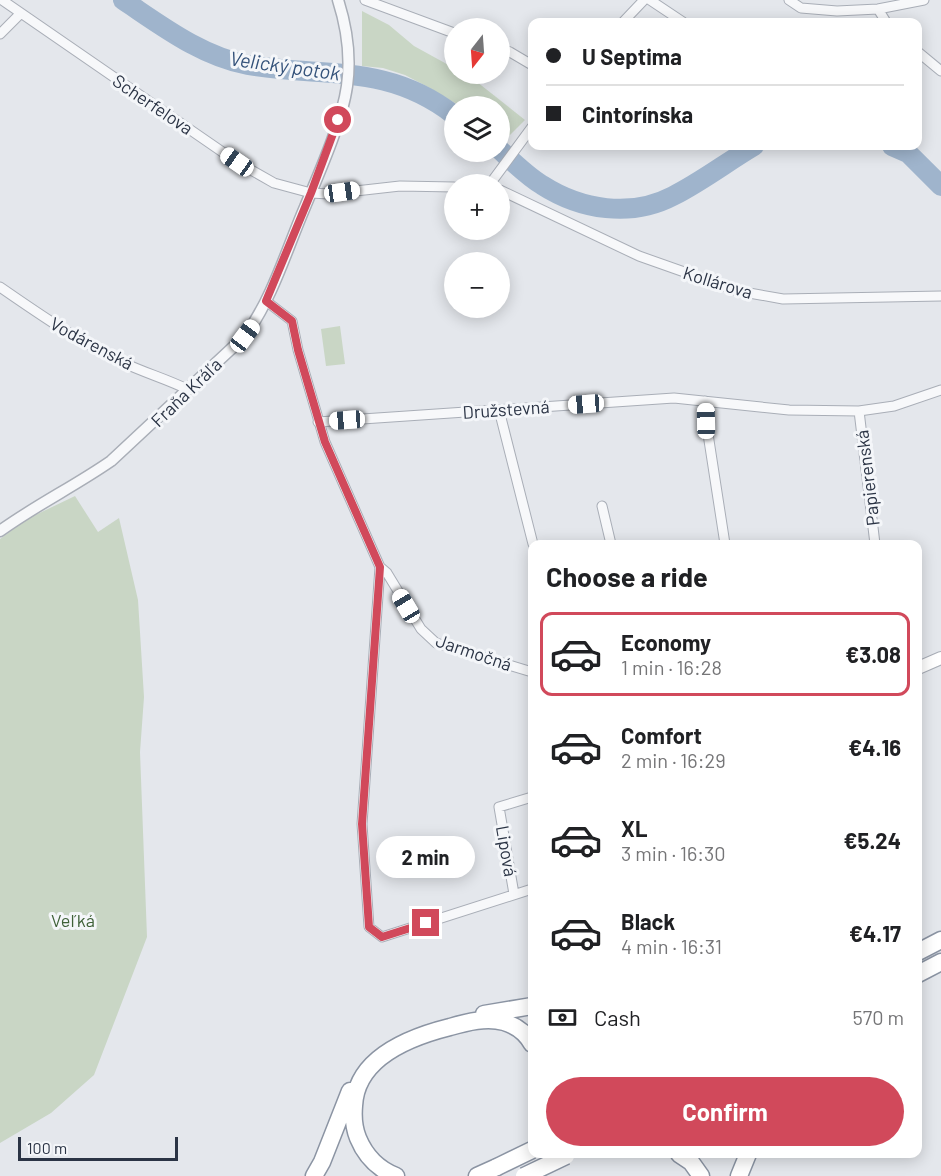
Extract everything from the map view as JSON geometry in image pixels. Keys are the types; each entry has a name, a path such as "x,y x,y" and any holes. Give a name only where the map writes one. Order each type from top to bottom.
{"highway":[{"path":"922,950 941,940"},
{"path":"922,972 941,962"},
{"path":"314,1176 326,1153 354,1080 364,1064 374,1054 399,1039 446,1021 528,1009"},
{"path":"396,1176 377,1165 364,1151 353,1117 357,1088 362,1078 378,1059 402,1043 478,1020 503,1022 524,1032 528,1038"},
{"path":"477,1176 528,1152"},
{"path":"526,1176 563,1158"},
{"path":"686,1158 701,1176"},
{"path":"739,1176 746,1158"}],"main road":[{"path":"922,666 941,658"},
{"path":"526,1176 529,1158"}],"street":[{"name":"Scherfelova","path":"2,0 237,162 274,183 311,193 329,194 400,186 444,187"},
{"name":"Fraňa Kráľa","path":"0,531 111,461 245,336 258,317 311,193 345,100 348,84 348,37 338,0"},
{"path":"365,0 444,29"},
{"path":"627,18 644,0"},
{"path":"650,0 676,18"},
{"path":"789,0 801,8 837,11 878,9 924,0"},
{"path":"878,9 884,18"},
{"path":"0,34 20,14"},
{"path":"510,52 528,63"},
{"path":"922,55 941,71"},
{"path":"496,174 528,132"},
{"name":"Kollárova","path":"510,195 639,256 738,291 783,299 941,296"},
{"name":"Vodárenská","path":"0,286 42,316 124,363 165,378 189,390"},
{"name":"Jarmočná","path":"266,301 292,321 298,350 325,442 380,567 387,573 421,629 436,643 528,671"},
{"name":"Družstevná","path":"318,422 674,398 789,410 859,411 894,406 941,390"},
{"path":"705,401 724,540"},
{"path":"499,410 532,540"},
{"name":"Papierenská","path":"859,411 875,540"},
{"path":"602,506 610,540"},
{"name":"Jarmočná","path":"380,567 362,824 369,927 382,937 514,894"},
{"name":"Lipová","path":"514,894 499,807 528,798"},
{"path":"514,894 528,890"}],"green space":[{"path":"362,11 389,25 414,46 444,62 444,84 480,84 495,96 444,96 405,75 383,68 362,66"},
{"path":"510,108 525,120 510,135"},
{"path":"340,326 345,364 326,366 321,329"},
{"name":"Veľká","path":"75,496 98,532 119,518 138,600 144,697 140,752 147,937 94,1075 51,1113 0,1143 0,539 27,519"}],"waterway":[{"name":"Velický potok","path":"123,0 182,39 231,61 276,69 355,75 380,80 429,98 444,108"},
{"name":"Velický potok","path":"510,160 557,194 590,205 623,209 657,203 673,196 748,150"},
{"name":"Velický potok","path":"901,150 908,153 941,186"}],"route":[{"path":"338,120 311,193 266,301 292,321 298,350 325,442 380,567 362,824 369,927 382,937 426,923"}]}
